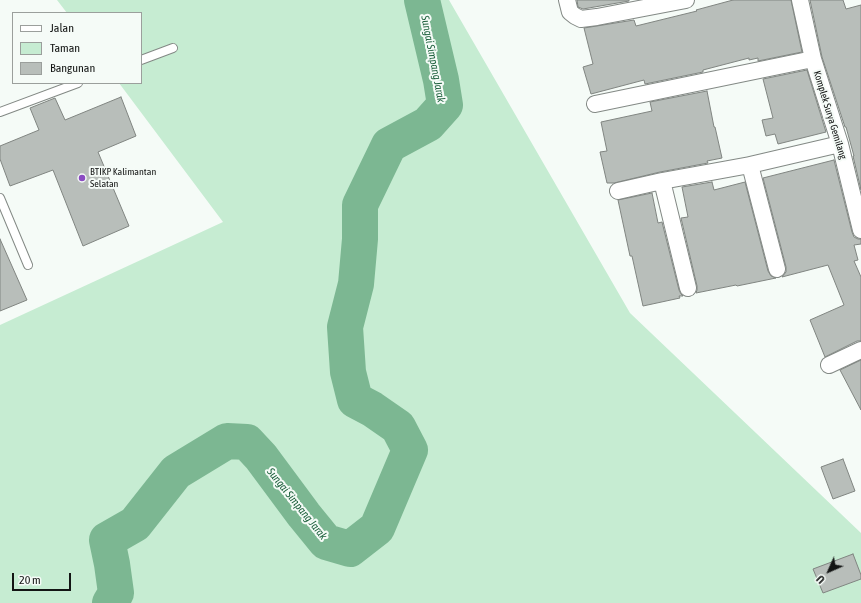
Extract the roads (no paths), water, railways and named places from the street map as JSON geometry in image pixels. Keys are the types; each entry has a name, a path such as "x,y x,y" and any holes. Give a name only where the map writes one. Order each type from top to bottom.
{"street":[{"path":"568,0 570,12 581,19 597,17 640,4 686,0"},
{"name":"Komplek Surya Gemilang","path":"800,0 813,59 840,144 861,230"},
{"path":"595,104 813,59"},
{"path":"618,191 840,144"},
{"path":"750,164 777,269"},
{"path":"662,181 688,288"},
{"path":"829,365 861,350"}],"lane":[{"path":"142,60 173,48"},
{"path":"0,112 75,84"},
{"path":"0,198 28,265"}],"waterway":[{"name":"Sungai Simpang Jarak","path":"110,603 116,593 107,540 135,524 176,472 227,441 247,442 261,457 326,542 350,549 377,528 410,450 398,427 372,409 355,400 348,372 345,327 356,284 360,239 360,205 389,145 428,124 445,105 441,80 422,0"}],"place":[{"name":"BTIKP Kalimantan Selatan","path":"82,178"}]}
